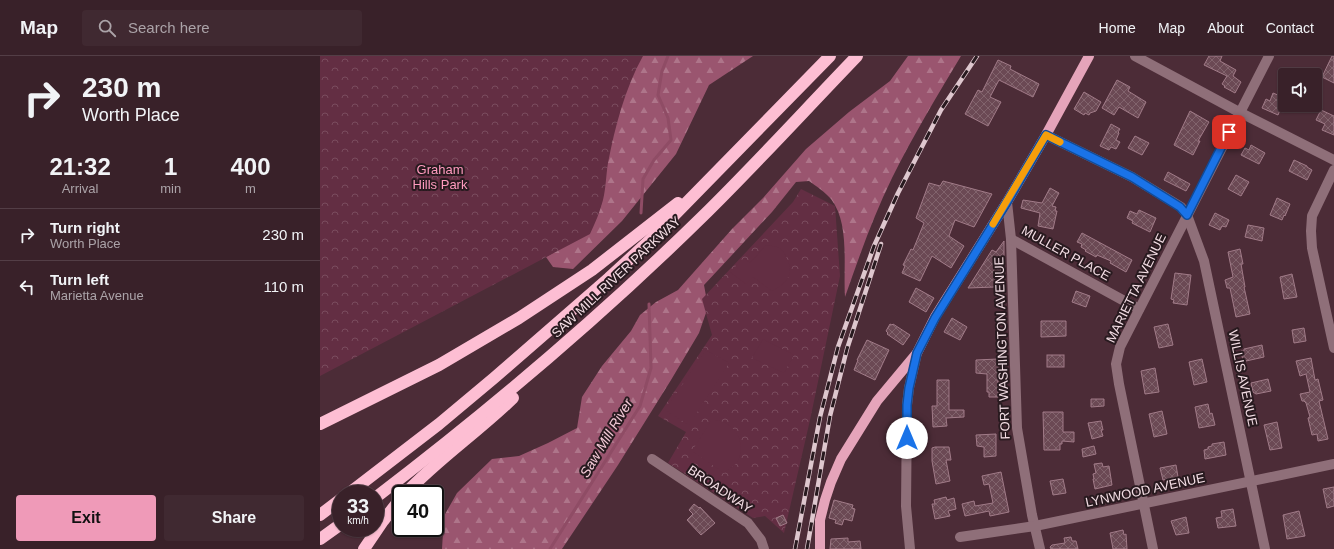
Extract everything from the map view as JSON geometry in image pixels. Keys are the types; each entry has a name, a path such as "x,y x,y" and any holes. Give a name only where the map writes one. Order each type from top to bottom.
{"highway":[{"name":"SAW MILL RIVER PARKWAY","path":"360,485 444,420 546,334 649,241 830,56"},
{"name":"SAW MILL RIVER PARKWAY","path":"384,491 496,402 612,302 718,201 857,56"},
{"path":"320,424 439,365 520,318 597,266 662,215 704,185"},
{"path":"414,485 432,468 498,413 612,302"},
{"path":"320,515 332,506"},
{"path":"364,549 392,510"},
{"path":"320,539 332,530"}],"main road":[{"path":"820,549 820,520 824,500 830,482 841,459 877,401 917,353 935,318 1007,202 1046,135 1089,56"}],"street":[{"path":"1135,56 1239,112 1334,160"},
{"name":"MARIETTA AVENUE","path":"1153,549 1119,384 1116,364 1120,347 1269,56"},
{"path":"1046,135 1132,177 1180,207 1187,215"},
{"path":"1334,170 1312,216 1311,231 1312,248 1334,348"},
{"name":"MULLER PLACE","path":"1007,202 1011,239 1139,309"},
{"name":"WILLIS AVENUE","path":"1187,215 1204,261 1265,549"},
{"name":"FORT WASHINGTON AVENUE","path":"1011,239 1016,428 1040,549"},
{"path":"910,549 906,506 907,405 909,388 917,353"},
{"name":"BROADWAY","path":"652,459 748,523 761,540 764,549"},
{"name":"LYNWOOD AVENUE","path":"960,537 1035,526 1334,464"}],"green space":[{"path":"320,56 753,56 709,85 676,154 622,221 573,269 553,267 546,257 556,251"},
{"name":"Graham Hills Park","path":"320,56 643,56 631,81 621,108 608,163 603,200 590,234 320,376"},
{"path":"908,56 961,56 917,131 892,178 872,222 845,297 843,233 841,220 837,209 829,196 809,181 796,182 772,212 704,285 708,307 699,333 618,465 562,549 442,549 443,537 444,537 444,516 457,493 492,459 519,456 577,428 582,397 602,366 631,331 640,315 656,302 678,290 806,149 849,112 890,81"},
{"path":"801,189 835,206 840,276 810,420 784,533 765,516 753,518 668,463 686,432 658,416 712,335 702,299 793,202"},
{"path":"766,245 781,249 786,255 790,266 787,279 772,291 753,277 746,284 730,272 744,258 750,263"},
{"path":"763,339 794,355 784,373 752,358"},
{"path":"706,350 729,363 689,425 665,410"},
{"path":"711,421 720,421 729,425 737,433 741,444 738,461 724,473 692,451"}],"building":[{"path":"1209,56 1222,56 1220,61 1236,70 1233,76 1241,82 1235,93 1224,87 1225,86 1222,84 1227,76 1204,65"},
{"path":"1332,56 1334,56 1334,83 1322,77"},
{"path":"998,60 1011,66 1010,69 1039,84 1033,97 999,80 990,97 1001,102 988,126 965,114 978,90 982,92"},
{"path":"1117,80 1130,87 1128,91 1146,102 1138,118 1119,107 1114,115 1102,108"},
{"path":"1084,92 1101,102 1096,111 1090,113 1089,115 1085,113 1084,115 1074,109"},
{"path":"1273,93 1278,95 1278,112 1279,112 1278,115 1262,108 1266,99 1270,101"},
{"path":"1322,110 1334,116 1334,135 1322,130 1325,124 1316,120"},
{"path":"1190,111 1209,122 1198,141 1200,141 1193,155 1174,145"},
{"path":"1111,124 1120,129 1116,140 1120,142 1116,149 1111,147 1109,150 1100,146"},
{"path":"1135,136 1149,143 1142,155 1128,148"},
{"path":"1251,145 1265,153 1259,164 1241,155 1245,148 1249,150"},
{"path":"1294,160 1312,170 1307,180 1289,171"},
{"path":"1168,172 1190,184 1186,191 1164,180"},
{"path":"1236,175 1249,182 1241,196 1228,189"},
{"path":"943,181 992,194 974,227 955,220 949,236 964,246 951,268 932,256 920,281 902,273 905,266 903,265 911,249 913,250 924,223 916,218 929,183 940,186"},
{"path":"1050,188 1059,193 1052,206 1056,207 1055,211 1057,211 1053,229 1038,226 1040,213 1021,208 1023,200 1042,203"},
{"path":"1277,198 1290,204 1282,220 1270,215"},
{"path":"1139,210 1156,218 1150,232 1132,223 1133,221 1127,218 1130,211 1137,214"},
{"path":"1215,213 1229,220 1226,227 1222,226 1220,230 1209,225"},
{"path":"1248,225 1264,228 1262,241 1245,237"},
{"path":"1082,233 1132,260 1126,272 1110,263 1111,261 1097,255 1096,257 1085,251 1086,250 1081,247 1082,244 1077,242"},
{"path":"1004,241 1004,258 995,287 968,288 992,250 996,252"},
{"path":"1240,249 1243,264 1241,264 1244,287 1250,314 1236,317 1230,288 1227,288 1225,280 1233,277 1228,252"},
{"path":"1175,273 1191,275 1187,305 1173,303 1174,300 1171,299"},
{"path":"1292,274 1297,297 1284,299 1280,277"},
{"path":"916,288 934,298 926,312 909,302"},
{"path":"1076,291 1090,296 1086,307 1072,302"},
{"path":"952,318 967,327 960,340 944,332"},
{"path":"1041,321 1066,321 1066,336 1041,337"},
{"path":"890,324 893,324 910,335 903,345 887,334 888,333 886,331"},
{"path":"1168,324 1173,345 1159,348 1154,327"},
{"path":"1304,328 1306,341 1294,343 1292,330"},
{"path":"867,340 889,350 875,380 854,370 857,360"},
{"path":"1262,345 1264,357 1243,361 1241,351"},
{"path":"1047,355 1064,355 1064,367 1047,367"},
{"path":"1311,358 1315,380 1318,379 1323,400 1319,401 1328,439 1318,441 1317,434 1312,435 1308,418 1310,417 1306,403 1302,401 1300,394 1310,392 1306,374 1300,376 1296,361"},
{"path":"998,359 998,397 989,397 989,392 987,392 987,374 976,373 976,360"},
{"path":"1202,359 1207,382 1194,385 1189,362"},
{"path":"1155,368 1159,392 1145,394 1141,371"},
{"path":"1268,379 1271,391 1256,394 1253,392 1251,383"},
{"path":"937,380 949,380 949,410 964,410 964,417 946,418 947,426 933,427 932,406 937,406"},
{"path":"1091,399 1104,399 1104,406 1091,407"},
{"path":"1208,404 1210,414 1212,413 1215,425 1199,428 1195,407"},
{"path":"1162,411 1167,434 1154,437 1149,414"},
{"path":"1043,412 1063,412 1063,432 1074,432 1074,442 1062,441 1062,444 1060,444 1060,450 1044,450"},
{"path":"1101,421 1103,436 1092,439 1088,423"},
{"path":"1277,422 1282,448 1270,450 1264,425"},
{"path":"996,434 996,456 984,457 984,447 977,446 976,435"},
{"path":"1224,442 1226,455 1205,459 1204,450 1212,446 1212,444"},
{"path":"1094,446 1096,454 1083,457 1082,449"},
{"path":"949,447 951,460 946,460 950,481 936,484 932,461 932,448"},
{"path":"1102,463 1103,467 1109,466 1112,485 1095,489 1093,474 1096,473 1094,464"},
{"path":"1176,465 1178,477 1163,480 1160,468"},
{"path":"1001,472 1009,512 990,516 989,511 965,516 962,504 974,501 975,506 993,503 989,484 984,485 982,476"},
{"path":"1063,479 1066,493 1053,495 1050,481"},
{"path":"1334,487 1334,506 1327,508 1323,489"},
{"path":"946,497 947,500 954,498 956,509 948,511 950,516 935,519 932,504 935,504 934,500"},
{"path":"834,500 853,505 852,508 855,509 852,521 844,519 842,525 835,523 836,520 829,518"},
{"path":"694,504 699,508 700,507 715,523 701,535 687,520 693,514 689,510"},
{"path":"1233,509 1236,526 1218,528 1216,518 1222,517 1221,511"},
{"path":"1299,511 1305,536 1287,539 1283,515"},
{"path":"783,515 787,523 780,526 776,518"},
{"path":"1186,517 1189,533 1176,535 1171,521"},
{"path":"1123,530 1124,535 1126,534 1127,549 1113,549 1110,533"},
{"path":"1071,537 1072,541 1076,541 1078,549 1051,549 1050,547 1052,545 1065,543 1064,538"},
{"path":"848,538 848,542 860,541 861,549 830,549 831,539"}],"waterway":[{"name":"Saw Mill River","path":"641,213 643,179 654,160 671,140 668,118 658,95 662,71 668,56"},
{"name":"Saw Mill River","path":"550,549 640,406 651,368 649,304"}],"railway":[{"path":"795,549 820,417 838,347 874,246 898,193 941,110 977,56"},
{"path":"807,549 830,416 847,349 881,244"}],"slow traffic":[{"path":"993,224 1046,135 1060,142"}],"route":[{"path":"907,438 907,405 913,367 917,353 935,318 1007,202 1046,135 1132,177 1162,194 1180,207 1187,215 1229,132"}]}
